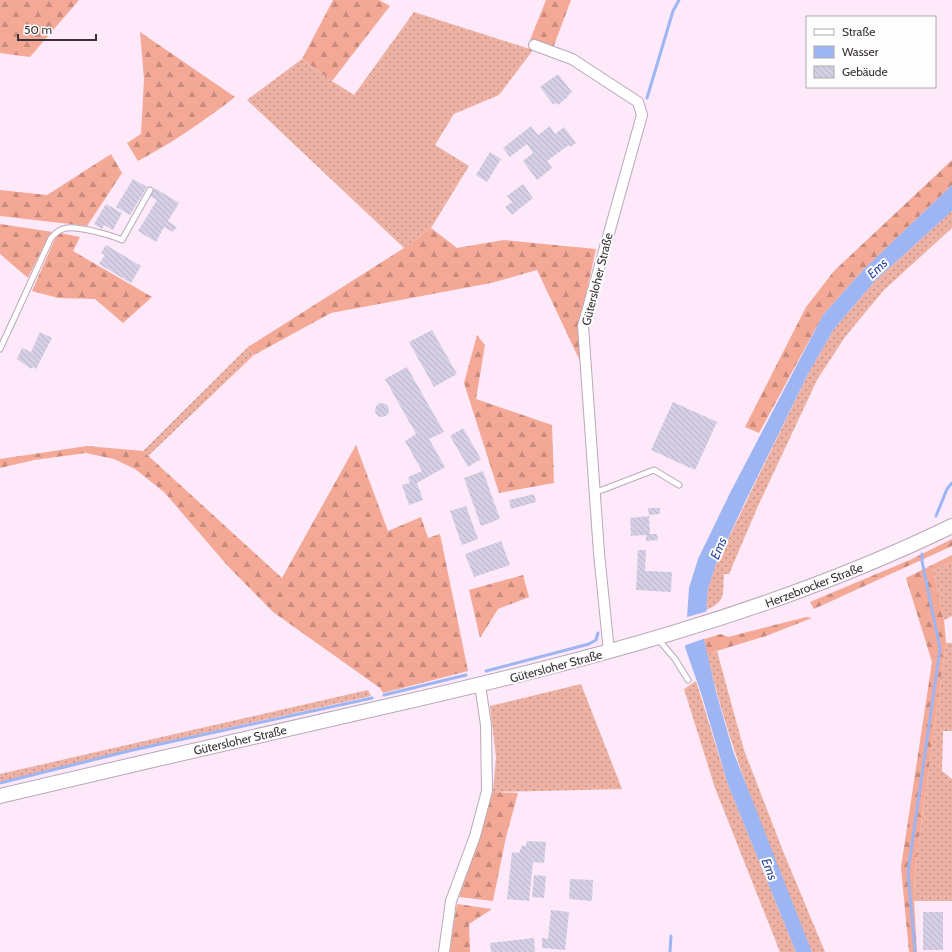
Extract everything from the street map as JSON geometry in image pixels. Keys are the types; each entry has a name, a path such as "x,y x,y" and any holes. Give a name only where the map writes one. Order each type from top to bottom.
{"main road":[{"name":"Herzebrocker Straße","path":"673,634 810,588 907,548 952,526"},
{"name":"Gütersloher Straße","path":"0,796 139,762 480,685 673,634"}],"street":[{"name":"Gütersloher Straße","path":"534,45 572,59 638,102 642,114 584,326 599,553 609,652"},
{"path":"444,952 451,901 475,836 487,791 486,725 480,685"}],"lane":[{"path":"0,349 51,238 58,230 68,227 109,235 122,240 150,190"},
{"path":"596,491 654,470 679,485"},
{"path":"658,638 675,659 688,680"}],"shaded area":[{"path":"414,12 533,50 499,95 454,114 435,145 469,166 431,228 404,248 247,100 302,59 354,95"},
{"path":"952,211 952,228 884,290 845,337 817,380 758,506 729,574 724,574 722,596 717,604 706,610 708,589 716,564 808,374 834,329 875,281"},
{"path":"248,347 254,355 148,456 143,451"},
{"path":"952,561 952,616 944,620 933,570"},
{"path":"946,643 952,643 952,731 943,731 942,771 952,779 952,901 914,901 915,868"},
{"path":"717,651 744,750 783,851 825,952 812,952 782,879 740,768 707,654"},
{"path":"696,681 728,785 796,952 780,952 715,788 684,689"},
{"path":"581,684 622,789 493,792 496,757 490,706"},
{"path":"368,690 371,696 133,749 0,782 0,774"}],"green space":[{"path":"0,0 79,0 30,57 0,53"},
{"path":"333,0 379,0 390,6 332,81 302,59"},
{"path":"546,0 571,0 553,48 530,40"},
{"path":"140,32 235,97 188,131 138,161 127,143 141,134 144,79"},
{"path":"111,154 122,173 87,226 0,216 0,190 47,195"},
{"path":"952,160 952,185 863,270 823,315 759,433 745,427 806,307 834,271"},
{"path":"0,224 53,232 48,237 28,278 0,254"},
{"path":"431,228 457,248 504,240 596,249 579,327 580,361 537,270 491,283 331,313 254,355 248,347 404,248"},
{"path":"60,233 80,237 73,251 152,297 123,323 95,299 58,298 32,291 55,239"},
{"path":"477,335 485,345 476,399 552,425 554,483 499,493 464,383"},
{"path":"356,445 388,531 421,517 428,538 440,534 468,671 383,693 380,688 273,612 226,564 164,492 135,469 114,459 86,453 34,460 0,468 0,459 87,446 143,451 282,578"},
{"path":"952,539 952,546 814,609 810,602 912,559"},
{"path":"952,555 952,561 933,570 944,620 946,643 915,868 914,901 917,952 909,952 901,867 932,662 906,578"},
{"path":"523,575 529,597 498,609 480,638 469,590"},
{"path":"806,617 812,618 766,636 707,654 704,639 721,634 728,637"},
{"path":"493,792 518,793 506,837 493,901 459,897"},
{"path":"457,904 492,909 469,924 470,952 449,952"}],"water":[{"name":"Ems","path":"952,185 952,211 875,281 834,329 808,374 745,502 716,564 708,589 704,639 716,692 733,751 812,952 796,952 728,785 702,696 685,647 689,588 698,559 730,493 823,315 863,270"}],"pier":[{"path":"708,611 706,638 683,646 684,618"}],"building":[{"path":"558,74 572,92 558,105 556,103 553,104 540,87"},
{"path":"531,126 538,135 550,126 555,134 564,127 576,143 570,147 569,145 547,161 552,168 537,180 523,161 533,153 527,144 510,157 503,148"},
{"path":"490,152 501,159 487,182 476,175"},
{"path":"133,179 147,187 130,215 116,207"},
{"path":"523,184 533,198 512,215 505,207 512,202 507,196"},
{"path":"155,188 179,203 168,221 177,227 173,232 164,227 156,242 138,231 157,200 150,196"},
{"path":"106,204 122,213 113,230 104,225 102,229 94,224"},
{"path":"106,245 141,266 131,283 99,264 105,255 101,253"},
{"path":"432,330 457,374 434,387 409,342"},
{"path":"40,332 52,338 36,369 32,367 31,369 17,359 22,348 31,352"},
{"path":"407,367 444,432 429,439 445,467 417,483 423,500 409,505 402,485 410,483 408,477 422,471 405,441 416,434 385,379"},
{"path":"673,402 717,422 695,470 651,450"},
{"path":"379,403 385,403 389,407 389,413 385,417 379,417 375,413 375,407"},
{"path":"463,428 481,459 468,467 450,436"},
{"path":"483,471 500,519 481,526 464,478"},
{"path":"534,494 536,502 511,509 509,500"},
{"path":"466,506 478,539 462,545 450,511"},
{"path":"648,508 660,508 660,514 649,515"},
{"path":"649,516 650,534 657,534 658,540 646,541 646,535 631,536 630,518"},
{"path":"501,541 510,565 474,577 465,554"},
{"path":"638,550 646,550 645,571 672,572 671,592 636,590"},
{"path":"527,841 546,842 544,863 533,862 529,901 507,899 512,852 519,853 522,846 526,846"},
{"path":"534,875 546,876 544,898 532,897"},
{"path":"570,879 593,880 592,901 569,899"},
{"path":"551,910 569,912 565,950 542,948 542,938 548,939"},
{"path":"923,912 943,912 943,950 923,950"},
{"path":"534,938 535,952 491,952 490,943"}],"waterway":[{"path":"647,98 673,11 679,0"},
{"path":"936,516 947,489 952,483"},
{"path":"915,952 908,872 940,649 922,561 922,554"},
{"path":"486,671 589,644 596,640 598,633"},
{"path":"384,695 466,675"},
{"path":"0,783 133,750 372,698"},
{"path":"670,952 671,936"}]}
